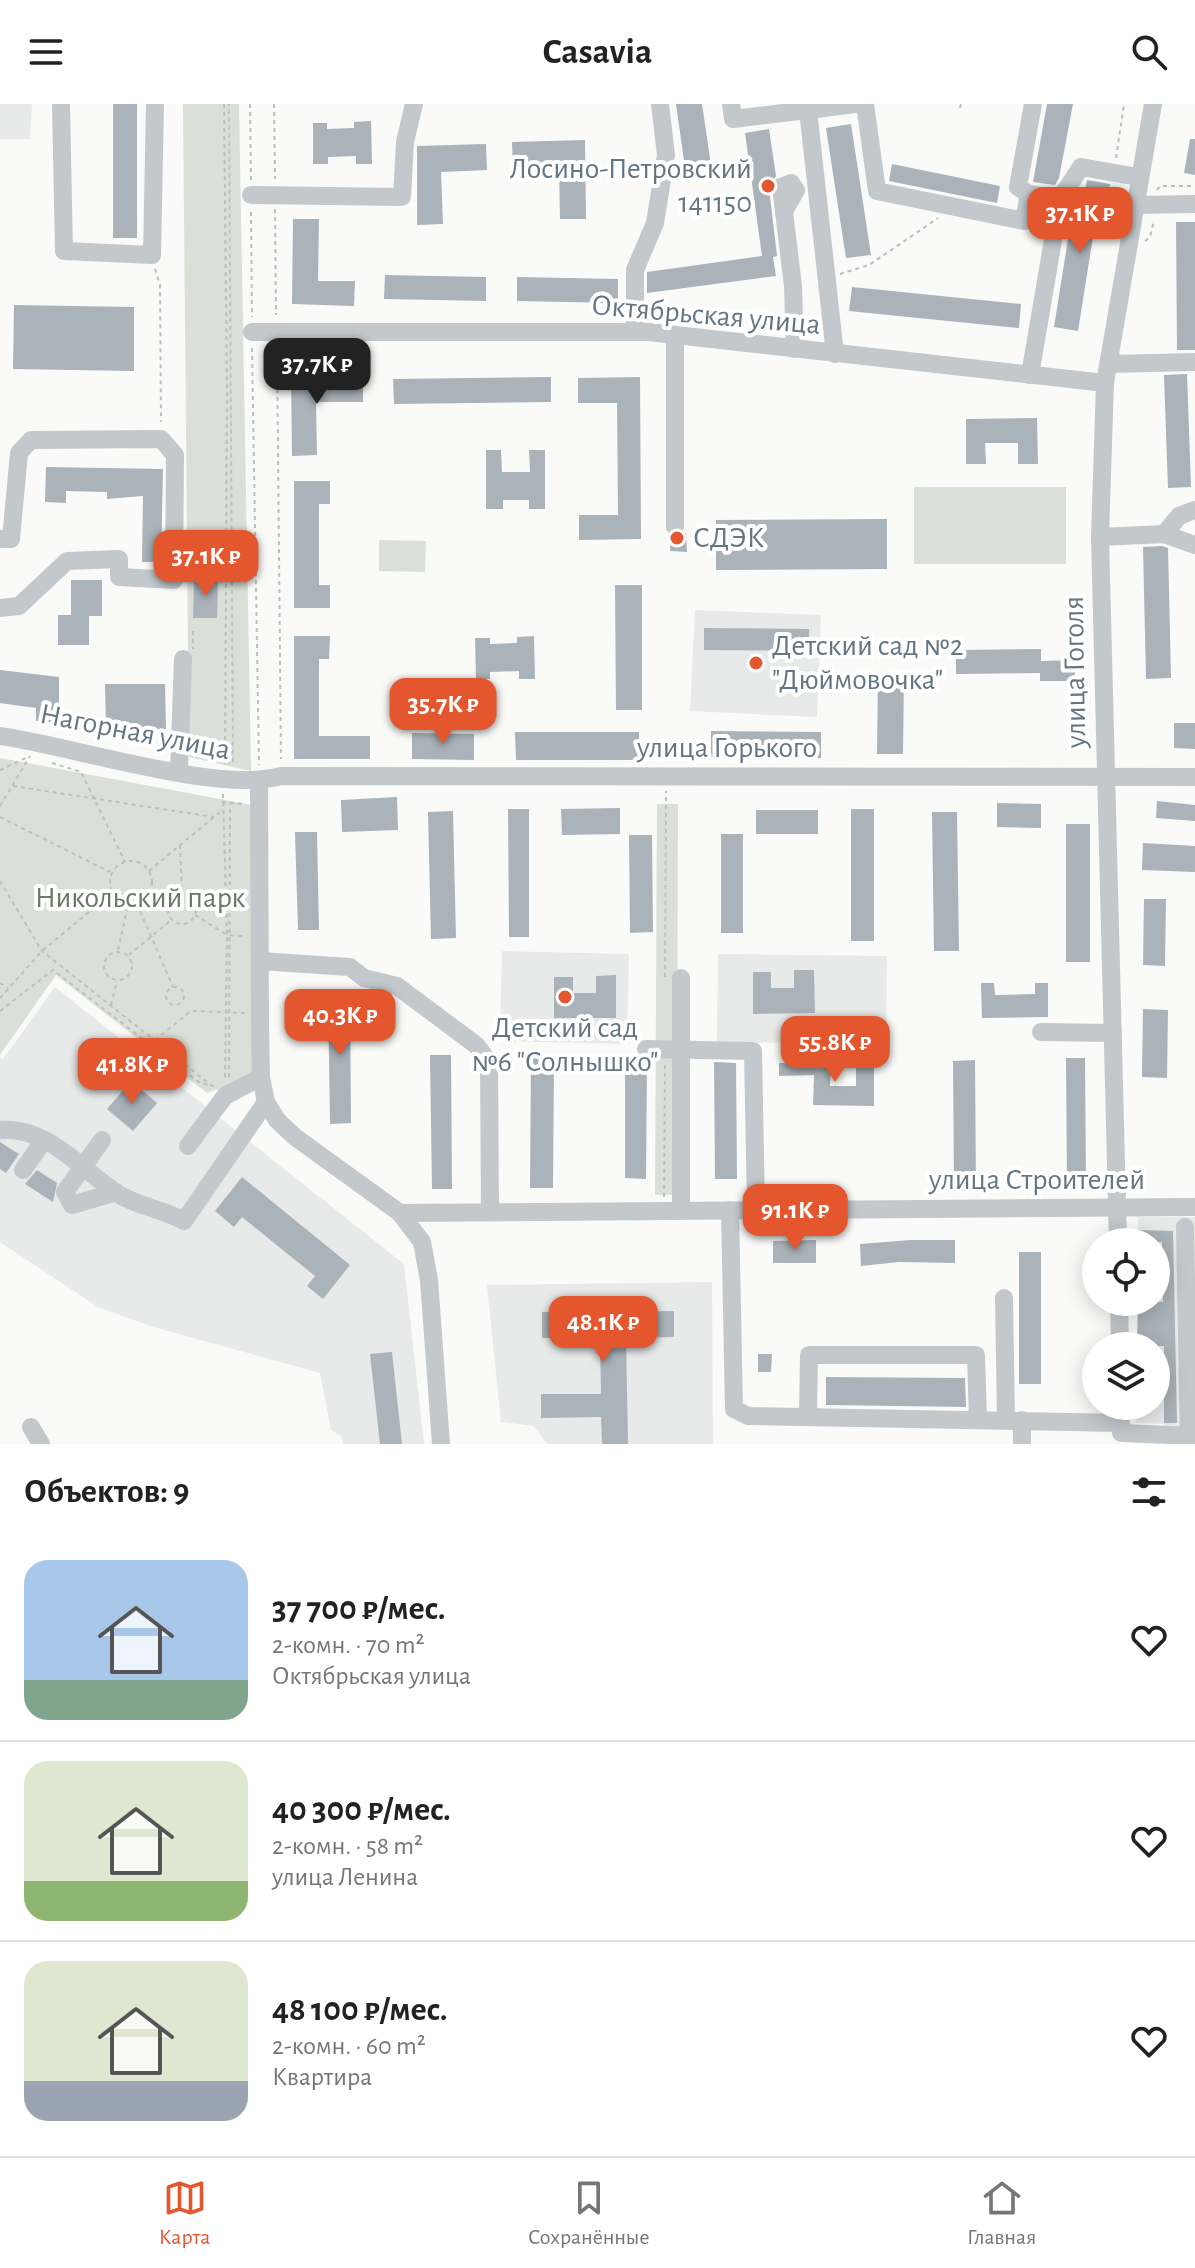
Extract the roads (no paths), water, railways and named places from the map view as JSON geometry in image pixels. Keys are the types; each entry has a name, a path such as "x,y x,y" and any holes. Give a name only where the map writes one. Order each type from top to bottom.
{"street":[{"path":"61,104 64,251 152,255 155,104"},
{"path":"251,195 402,197 405,142 414,104"},
{"path":"635,332 635,270 655,223 666,155 660,104"},
{"path":"731,104 733,119 855,104"},
{"path":"865,104 877,191 1024,221 1029,194"},
{"path":"1033,104 1018,187 1029,194 1060,199"},
{"name":"улица Гоголя","path":"1118,1228 1100,537 1105,383 1138,177 1153,104"},
{"path":"808,110 835,354"},
{"path":"1030,375 1060,199 1081,167 1138,177"},
{"path":"1134,205 1195,204"},
{"path":"784,212 795,349"},
{"name":"Октябрьская улица","path":"252,332 635,332 1105,383"},
{"path":"675,335 675,527"},
{"path":"1109,364 1195,362"},
{"path":"0,539 11,539 19,453 31,440 161,439 175,455 174,580 119,577 119,559 67,561 19,606 0,608"},
{"path":"1164,534 1179,516 1195,510"},
{"path":"1100,537 1164,534 1195,545"},
{"path":"179,771 183,659"},
{"name":"Нагорная улица","path":"0,736 38,752 179,771 228,768 259,782"},
{"name":"улица Горького","path":"259,782 281,776 1195,777"},
{"path":"259,782 261,1077 266,1102 277,1120 295,1137 400,1213 422,1242 429,1280 441,1444"},
{"path":"260,961 350,967 364,978 397,986 476,1045 489,1062 490,1212"},
{"path":"681,978 681,1210"},
{"path":"1041,1032 1113,1033"},
{"path":"646,1049 753,1051 756,1209"},
{"path":"188,1146 225,1096 261,1077"},
{"path":"0,1130 20,1131 44,1140 116,1192 143,1206 164,1209 184,1221 266,1102"},
{"path":"23,1170 44,1140"},
{"path":"102,1140 65,1192 72,1205 116,1192"},
{"name":"улица Строителей","path":"400,1213 1195,1207"},
{"path":"730,1210 734,1409 748,1416 1014,1420 1121,1426 1191,1439 1185,1227"},
{"path":"1004,1298 1014,1420 1022,1444"},
{"path":"808,1417 809,1355 976,1355 978,1419"},
{"path":"31,1427 41,1444"}],"place":[{"name":"Лосино-Петровский 141150","path":"768,186"},
{"name":"СДЭК","path":"677,538"},
{"name":"Детский сад №2 \"Дюймовочка\"","path":"756,663"},
{"name":"Детский сад №6 \"Солнышко\"","path":"565,997"}],"park label":[{"name":"Никольский парк","path":"140,898"}]}
